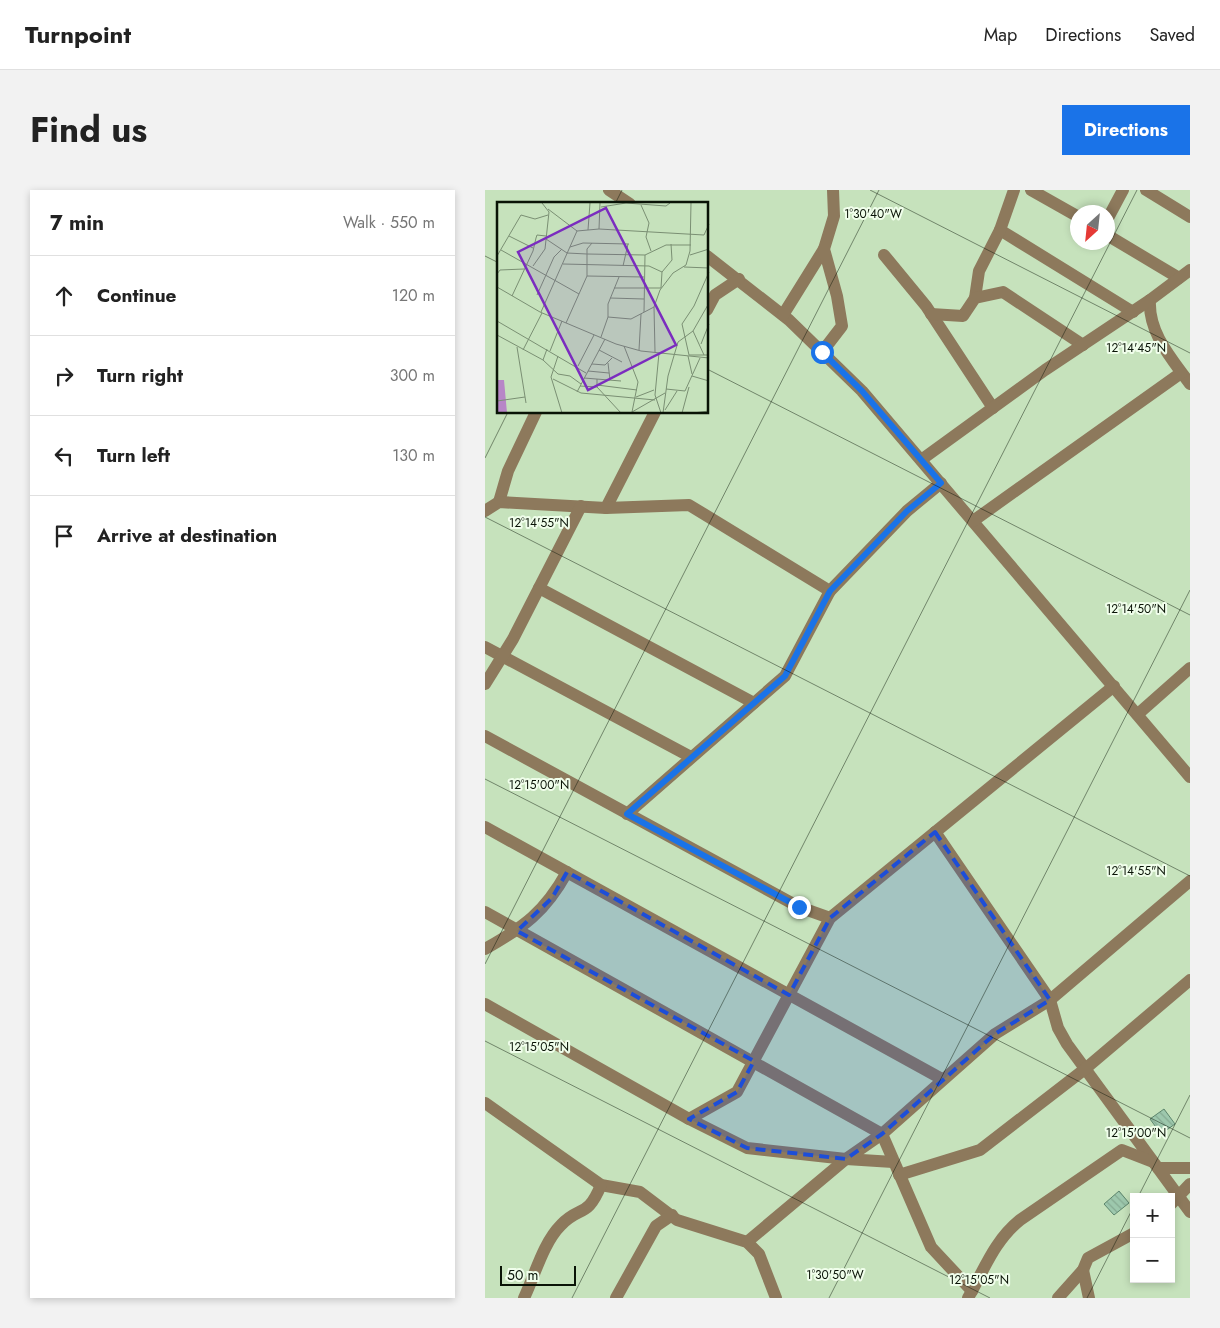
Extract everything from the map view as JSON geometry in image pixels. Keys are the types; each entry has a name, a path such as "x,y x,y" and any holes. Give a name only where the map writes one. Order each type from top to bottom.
{"street":[{"path":"783,315 824,249 834,216 833,190"},
{"path":"931,314 963,316 975,298 979,271 1000,230 1014,190"},
{"path":"1031,190 1070,212"},
{"path":"1146,190 1190,217"},
{"path":"1114,205 1121,191"},
{"path":"1000,230 1133,312"},
{"path":"1115,240 1179,278"},
{"path":"822,352 841,326 837,296 824,249"},
{"path":"884,255 931,314 993,408"},
{"path":"709,257 783,315 862,391 1190,777"},
{"path":"921,460 1190,270"},
{"path":"709,306 715,295 739,279"},
{"path":"975,298 1003,292 1083,344"},
{"path":"1150,300 1149,315 1153,327 1168,354 1190,384"},
{"path":"973,521 1181,372"},
{"path":"499,502 508,471 535,414"},
{"path":"606,508 654,414"},
{"path":"627,814 785,676 830,591 907,511 941,483"},
{"path":"485,511 499,502 606,508 689,505 830,591"},
{"path":"485,684 539,588 581,506"},
{"path":"539,588 754,703"},
{"path":"485,648 691,757"},
{"path":"1138,714 1190,668"},
{"path":"689,1118 737,1092 829,918 1114,686"},
{"path":"485,736 799,907 829,918"},
{"path":"485,827 943,1079"},
{"path":"935,832 1050,1000 1058,1028 1085,1069 1156,1165 1171,1193"},
{"path":"485,949 517,931 552,898 567,872"},
{"path":"747,1242 846,1159 882,1134 995,1034 1050,1000 1190,881"},
{"path":"485,912 882,1134 899,1175 909,1191 931,1247 970,1295 983,1266 1006,1230 1122,1150 1125,1123"},
{"path":"899,1175 980,1150 1085,1069 1190,980"},
{"path":"485,1004 689,1118 747,1148 893,1162"},
{"path":"485,1103 601,1185 640,1192 677,1220 747,1242 759,1254 776,1298"},
{"path":"1122,1150 1156,1165 1190,1168"},
{"path":"1190,1184 1175,1200 1190,1212"},
{"path":"524,1298 547,1247 560,1225 591,1205 601,1185"},
{"path":"616,1298 656,1226 672,1215"},
{"path":"1058,1298 1083,1270 1088,1258 1130,1235"},
{"path":"1083,1270 1089,1298"}],"highlighted area":[{"path":"935,832 1050,1000 995,1034 882,1134 846,1159 747,1148 689,1119 737,1092 754,1061 517,931 552,898 567,872 789,995 830,918"}],"building":[{"path":"1164,1109 1175,1124 1161,1134 1150,1119"},
{"path":"1119,1191 1129,1203 1114,1215 1104,1204"}],"route":[{"path":"799,907 627,814 785,676 830,591 907,511 941,483 862,391 822,352"}]}
